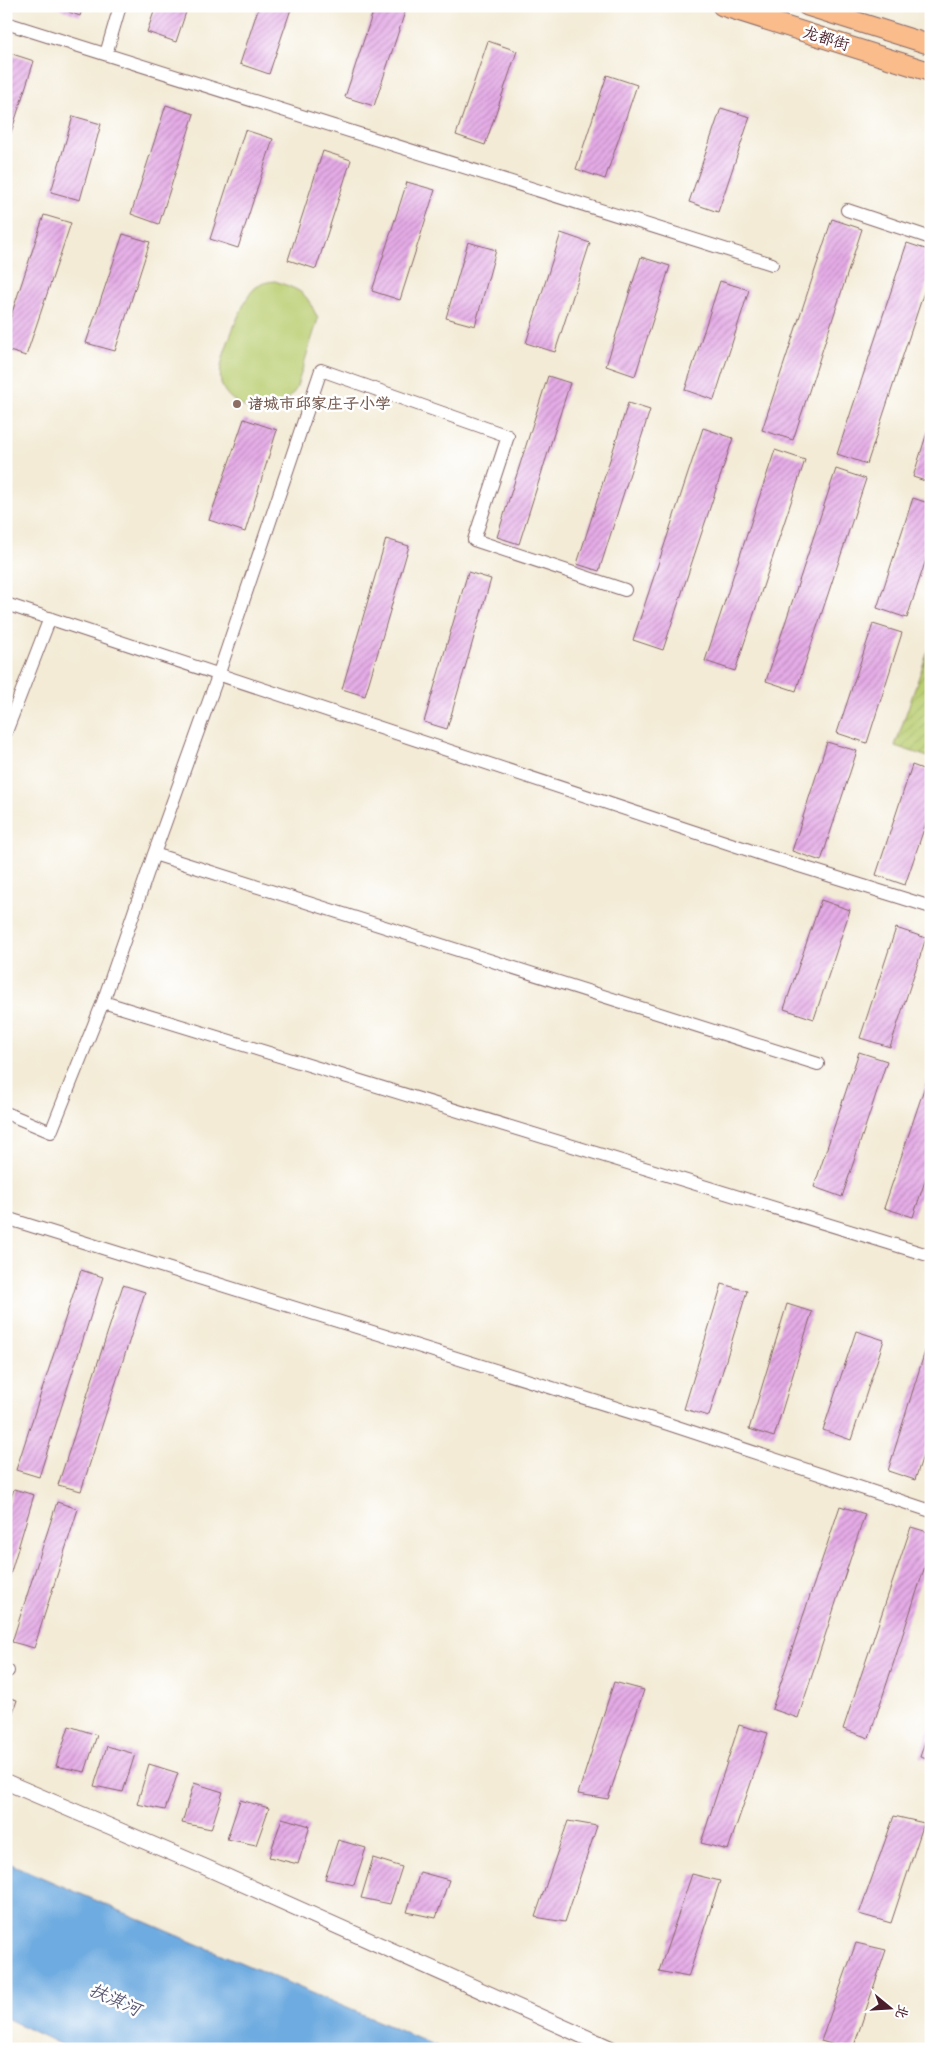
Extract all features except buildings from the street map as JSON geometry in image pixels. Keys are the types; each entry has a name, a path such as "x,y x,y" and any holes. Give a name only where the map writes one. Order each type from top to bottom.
{"main road":[{"name":"龙都街","path":"722,6 931,72"},
{"name":"龙都街","path":"807,6 931,45"}],"street":[{"path":"106,54 120,6"},
{"path":"6,23 772,264"},
{"path":"847,210 931,238"},
{"path":"6,1113 51,1132 103,1002 321,370 508,436 474,540 625,590"},
{"path":"6,604 764,855 931,906"},
{"path":"6,732 50,618"},
{"path":"154,854 818,1064"},
{"path":"103,1002 931,1256"},
{"path":"6,1218 665,1423 931,1511"},
{"path":"6,1782 205,1867 612,2049"}],"green space":[{"path":"275,281 298,290 310,303 318,319 296,389 280,405 259,413 228,396 221,384 220,377 225,350 244,303 259,285"},
{"path":"931,642 931,758 895,746"}],"water":[{"name":"扶淇河","path":"6,1862 443,2049 70,2049 6,2018"}],"place":[{"name":"诸城市邱家庄子小学","path":"237,404"}]}
